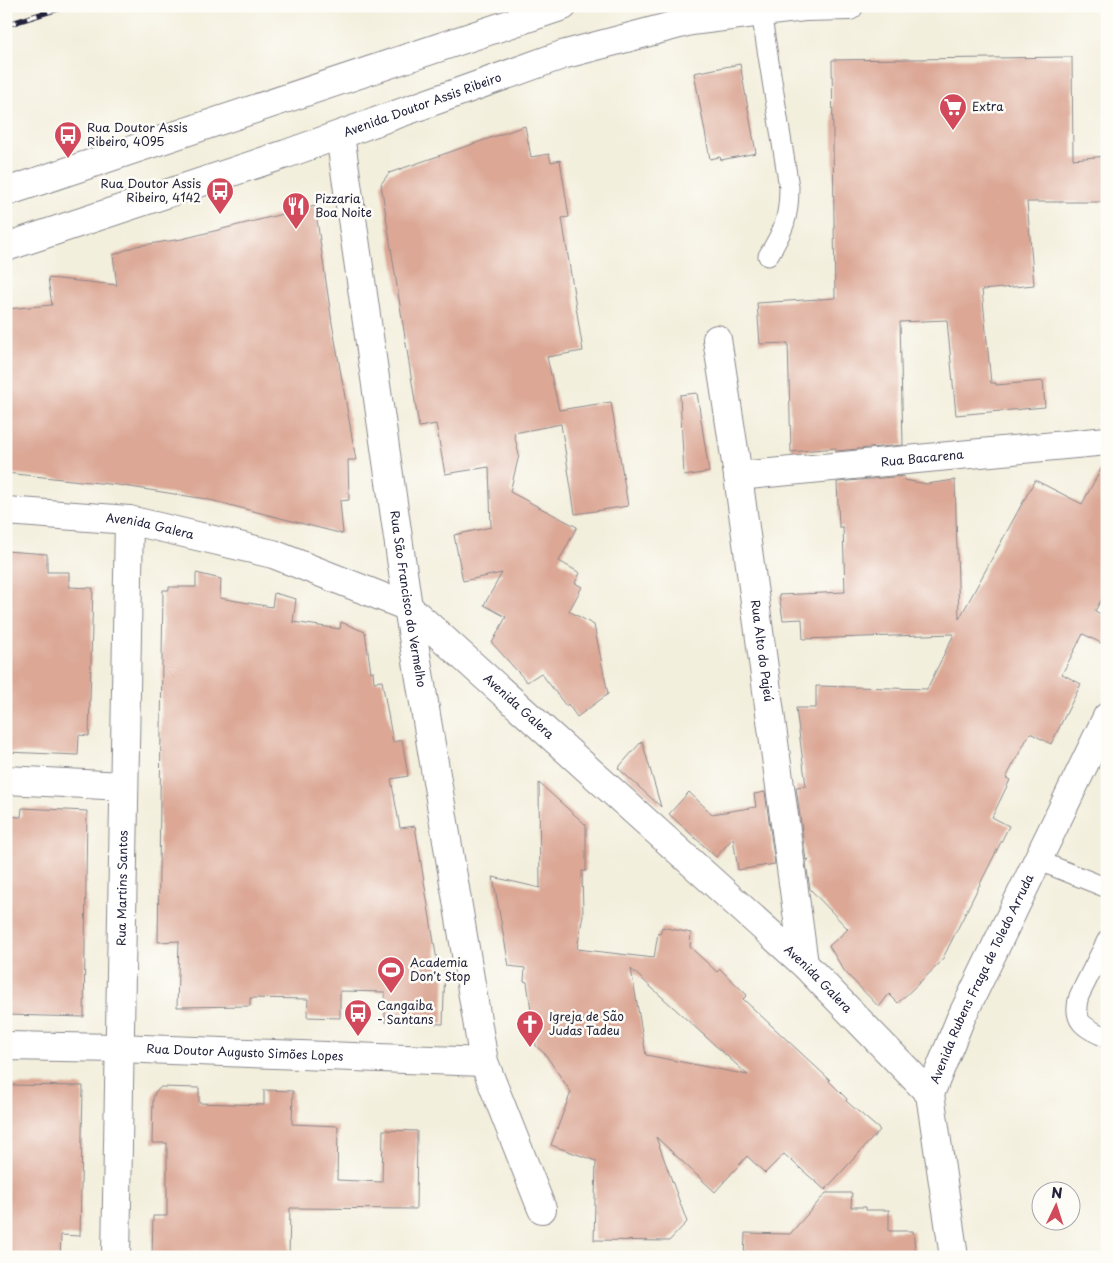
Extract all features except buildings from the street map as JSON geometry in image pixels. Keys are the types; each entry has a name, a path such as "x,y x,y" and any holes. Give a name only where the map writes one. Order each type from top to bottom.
{"street":[{"path":"6,192 563,6"},
{"name":"Avenida Doutor Assis Ribeiro","path":"6,247 340,134 562,55 691,20 804,7 849,6"},
{"name":"Rua São Francisco do Vermelho","path":"340,134 408,607 484,1062 542,1209"},
{"name":"Rua Alto do Pajeú","path":"717,339 738,476 804,964"},
{"name":"Rua Bacarena","path":"738,476 1107,441"},
{"name":"Avenida Galera","path":"6,511 129,520 273,554 408,607 804,964 930,1094"},
{"name":"Rua Martins Santos","path":"116,1257 118,1048 129,520"},
{"name":"Avenida Rubens Fraga de Toledo Arruda","path":"954,1257 930,1094 960,1020 1105,726"},
{"path":"6,780 124,786"},
{"name":"Rua Doutor Augusto Simões Lopes","path":"6,1046 118,1048 484,1062"}],"lane":[{"path":"761,12 789,187 789,210 782,234 768,256"},
{"path":"1038,860 1107,888"},
{"path":"1107,940 1076,1004 1076,1013 1086,1028 1107,1038"}],"railway":[{"path":"6,25 67,6"}],"place":[{"name":"Extra","path":"953,131"},
{"name":"Rua Doutor Assis Ribeiro, 4095","path":"68,159"},
{"name":"Rua Doutor Assis Ribeiro, 4142","path":"220,215"},
{"name":"Pizzaria Boa Noite","path":"296,230"},
{"name":"Academia Don't Stop","path":"391,994"},
{"name":"Cangaiba - Santans","path":"358,1037"},
{"name":"Igreja de São Judas Tadeu","path":"530,1048"}]}
